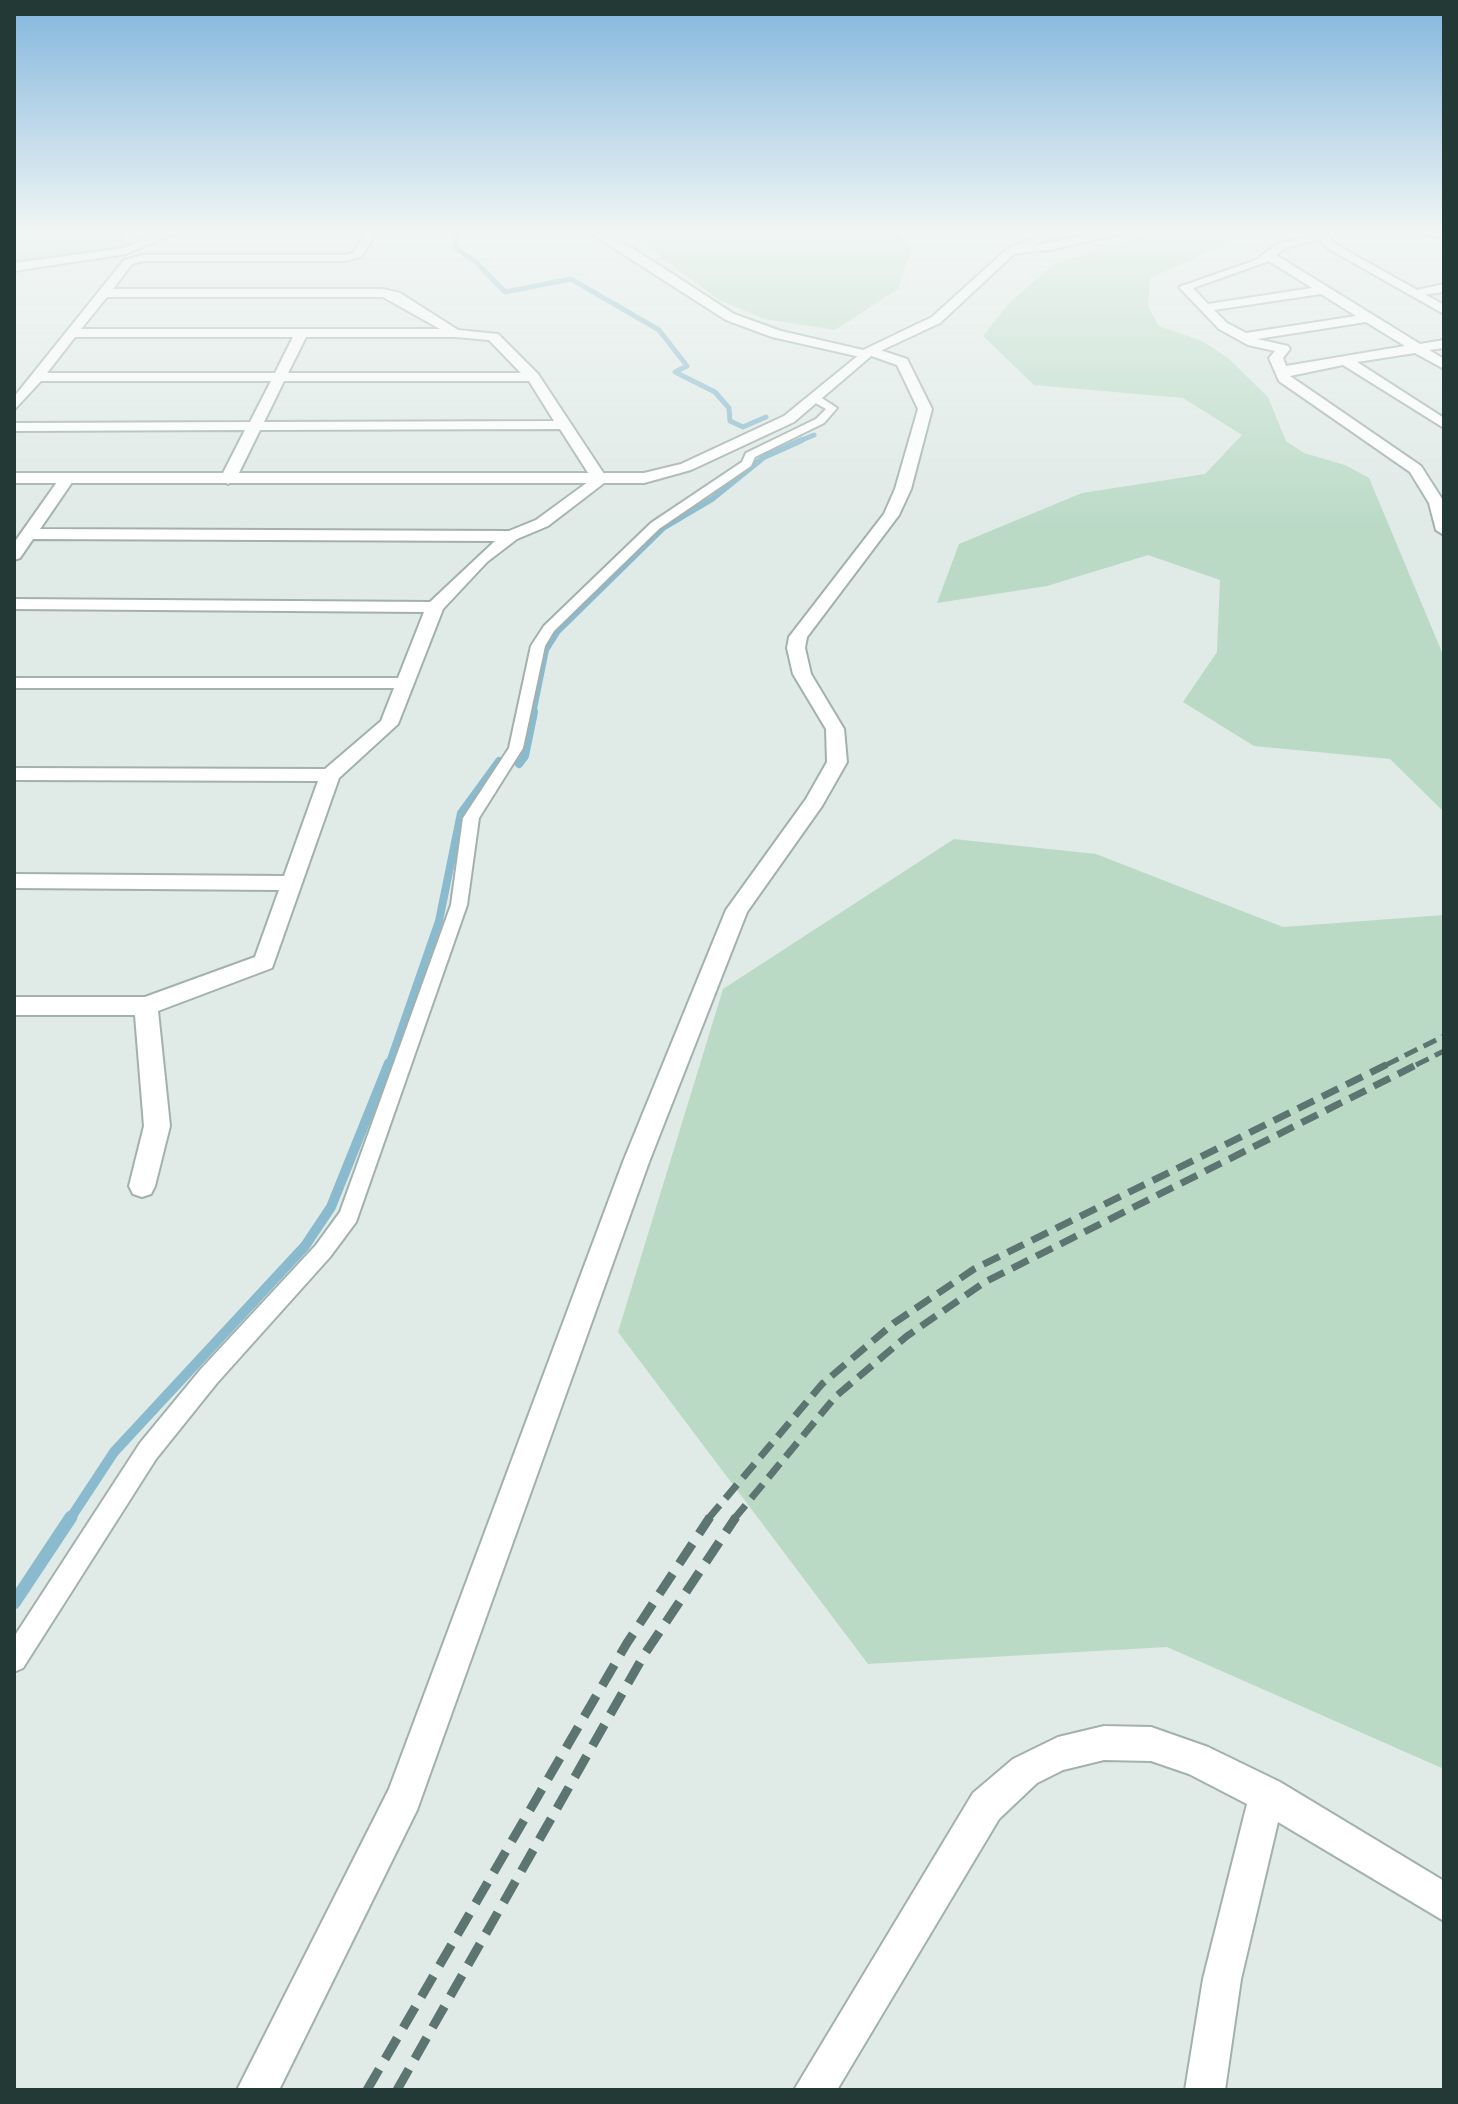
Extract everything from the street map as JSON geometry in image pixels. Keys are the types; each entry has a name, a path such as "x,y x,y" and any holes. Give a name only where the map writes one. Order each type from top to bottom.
{"street":[{"path":"14,406 75,329"},
{"path":"449,329 455,333"},
{"path":"257,2090 283,2045 404,1797 636,1162 737,910 815,801 837,762 835,729 802,674 796,648 798,637 891,515 903,489 925,409 902,362 764,329"},
{"path":"14,478 644,478 686,467 789,419 816,399 850,363 916,329"},
{"path":"1229,329 1243,337 1283,349 1276,358 1284,378 1416,469 1425,478 1443,523"},
{"path":"1243,337 1294,329"},
{"path":"1385,329 1444,365"},
{"path":"72,333 455,333 493,337 533,377 600,480"},
{"path":"228,479 301,334"},
{"path":"1281,371 1444,344"},
{"path":"1346,361 1444,424"},
{"path":"37,377 533,377"},
{"path":"14,427 564,425"},
{"path":"14,555 67,478"},
{"path":"14,1006 146,1006 264,962 330,775 389,724 435,607 481,559 511,536 542,523 600,480"},
{"path":"29,534 511,536"},
{"path":"14,604 435,607"},
{"path":"14,683 403,683"},
{"path":"14,774 330,775"},
{"path":"14,881 294,883"},
{"path":"142,1186 157,1126 146,1006"},
{"path":"814,2090 986,1806 1025,1771 1058,1754 1104,1743 1151,1744 1196,1759 1267,1795 1444,1902"},
{"path":"1205,2090 1222,1979 1267,1795"}],"lane":[{"path":"14,1659 148,1451 209,1376 323,1251 349,1216 367,1174 459,905 471,818 516,748 538,646 549,629 655,526 747,464 750,455 820,421 832,408 816,399"}],"green space":[{"path":"988,329 1168,329 1202,341 1228,358 1268,397 1286,441 1304,453 1345,465 1369,478 1444,657 1444,812 1390,759 1254,746 1183,702 1217,652 1220,580 1148,555 1047,586 937,603 959,544 1082,493 1205,474 1242,435 1183,398 1034,385 983,336"},
{"path":"954,839 1096,854 1283,927 1444,915 1444,1769 1167,1647 868,1664 618,1332 723,989"}],"waterway":[{"path":"658,329 687,366 675,372 715,392 729,408 730,421 743,427 766,417"},
{"path":"797,442 814,435"},
{"path":"533,714 546,650 558,631 663,528 712,499 764,457 802,440"},
{"path":"519,764 525,756 534,712"},
{"path":"389,1065 439,921 461,813 499,761"},
{"path":"70,1519 114,1452 305,1246 331,1207 389,1063"},
{"path":"14,1603 71,1517"}],"railway":[{"path":"1390,1063 1444,1036"},
{"path":"1420,1063 1444,1051"},
{"path":"708,1519 822,1384 894,1323 974,1269 1390,1063"},
{"path":"1386,1065 1390,1063"},
{"path":"734,1519 836,1396 907,1336 985,1282 1420,1063"},
{"path":"1416,1065 1420,1063"},
{"path":"367,2090 627,1643 710,1517"},
{"path":"397,2090 644,1655 736,1517"}]}
